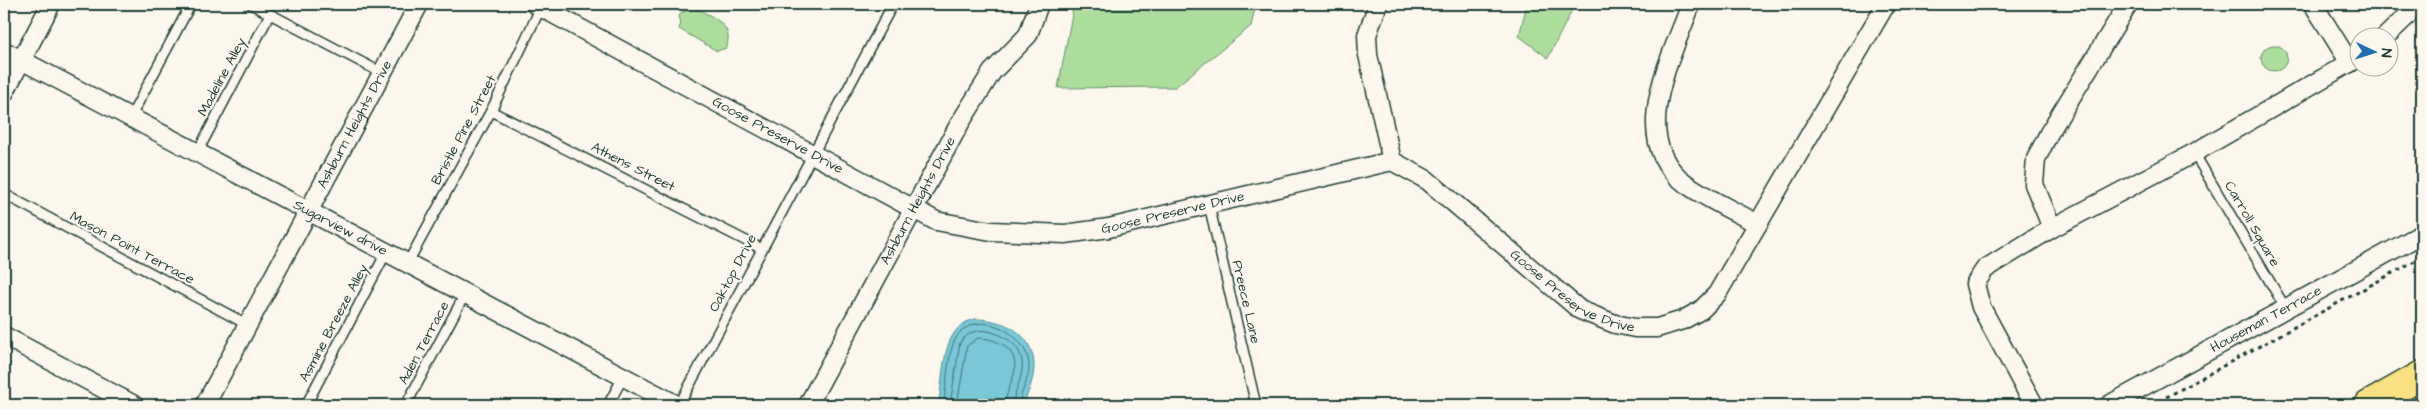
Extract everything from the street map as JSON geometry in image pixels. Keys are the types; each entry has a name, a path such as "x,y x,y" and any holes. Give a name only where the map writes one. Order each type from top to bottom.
{"highway":[{"path":"2369,405 2422,375"}],"street":[{"path":"4,93 51,4"},
{"name":"Ashburn Heights Drive","path":"205,405 419,4"},
{"name":"Ashburn Heights Drive","path":"808,405 960,123 992,72 1028,36 1039,4"},
{"path":"1378,4 1367,35 1368,56 1392,161"},
{"path":"1691,4 1661,86 1656,108 1655,127 1660,150 1670,168 1684,182 1758,224"},
{"name":"Goose Preserve Drive","path":"540,5 936,221 991,231 1065,234 1109,228 1392,161 1427,180 1580,310 1615,324 1635,328 1657,328 1683,320 1702,310 1717,294 1886,4"},
{"path":"2052,228 2034,184 2036,159 2049,132 2128,4"},
{"path":"2313,4 2348,52"},
{"path":"2394,28 2407,16 2415,4 2422,16"},
{"name":"Sugarview drive","path":"4,51 678,405"},
{"path":"2034,405 1981,307 1975,284 1985,268 2052,228 2194,153 2348,63"},
{"name":"Houseman Terrace","path":"2109,405 2422,234"},
{"path":"4,336 134,405"}],"lane":[{"path":"130,118 191,4"},
{"path":"251,4 382,73"},
{"name":"Oaktop Drive","path":"678,405 893,4"},
{"name":"Bristle Pine Street","path":"408,264 491,110 540,5"},
{"name":"Madeline Alley","path":"197,153 270,14"},
{"name":"Athens Street","path":"491,110 762,249"},
{"name":"Carroll Square","path":"2194,153 2286,309"},
{"name":"Mason Point Terrace","path":"4,194 248,326"},
{"name":"Preece Lane","path":"1208,205 1256,405"},
{"name":"Asmine Breeze Alley","path":"306,405 386,253"},
{"name":"Aden Terrace","path":"406,405 465,294"},
{"path":"608,405 622,377"}],"path":[{"path":"2152,405 2422,257"}],"green space":[{"path":"1074,4 1256,4 1251,26 1175,87 1058,88"},
{"path":"1527,4 1575,4 1548,58 1519,36"},
{"path":"691,6 713,17 724,27 728,40 726,48 717,51 679,29 681,23 679,16 682,12 688,11"},
{"path":"2274,45 2283,49 2287,58 2283,67 2274,71 2265,67 2261,58 2265,49"}],"water":[{"path":"975,319 996,322 1014,329 1028,343 1032,353 1034,369 1031,385 1023,405 938,405 943,367 949,342 963,324"}]}
